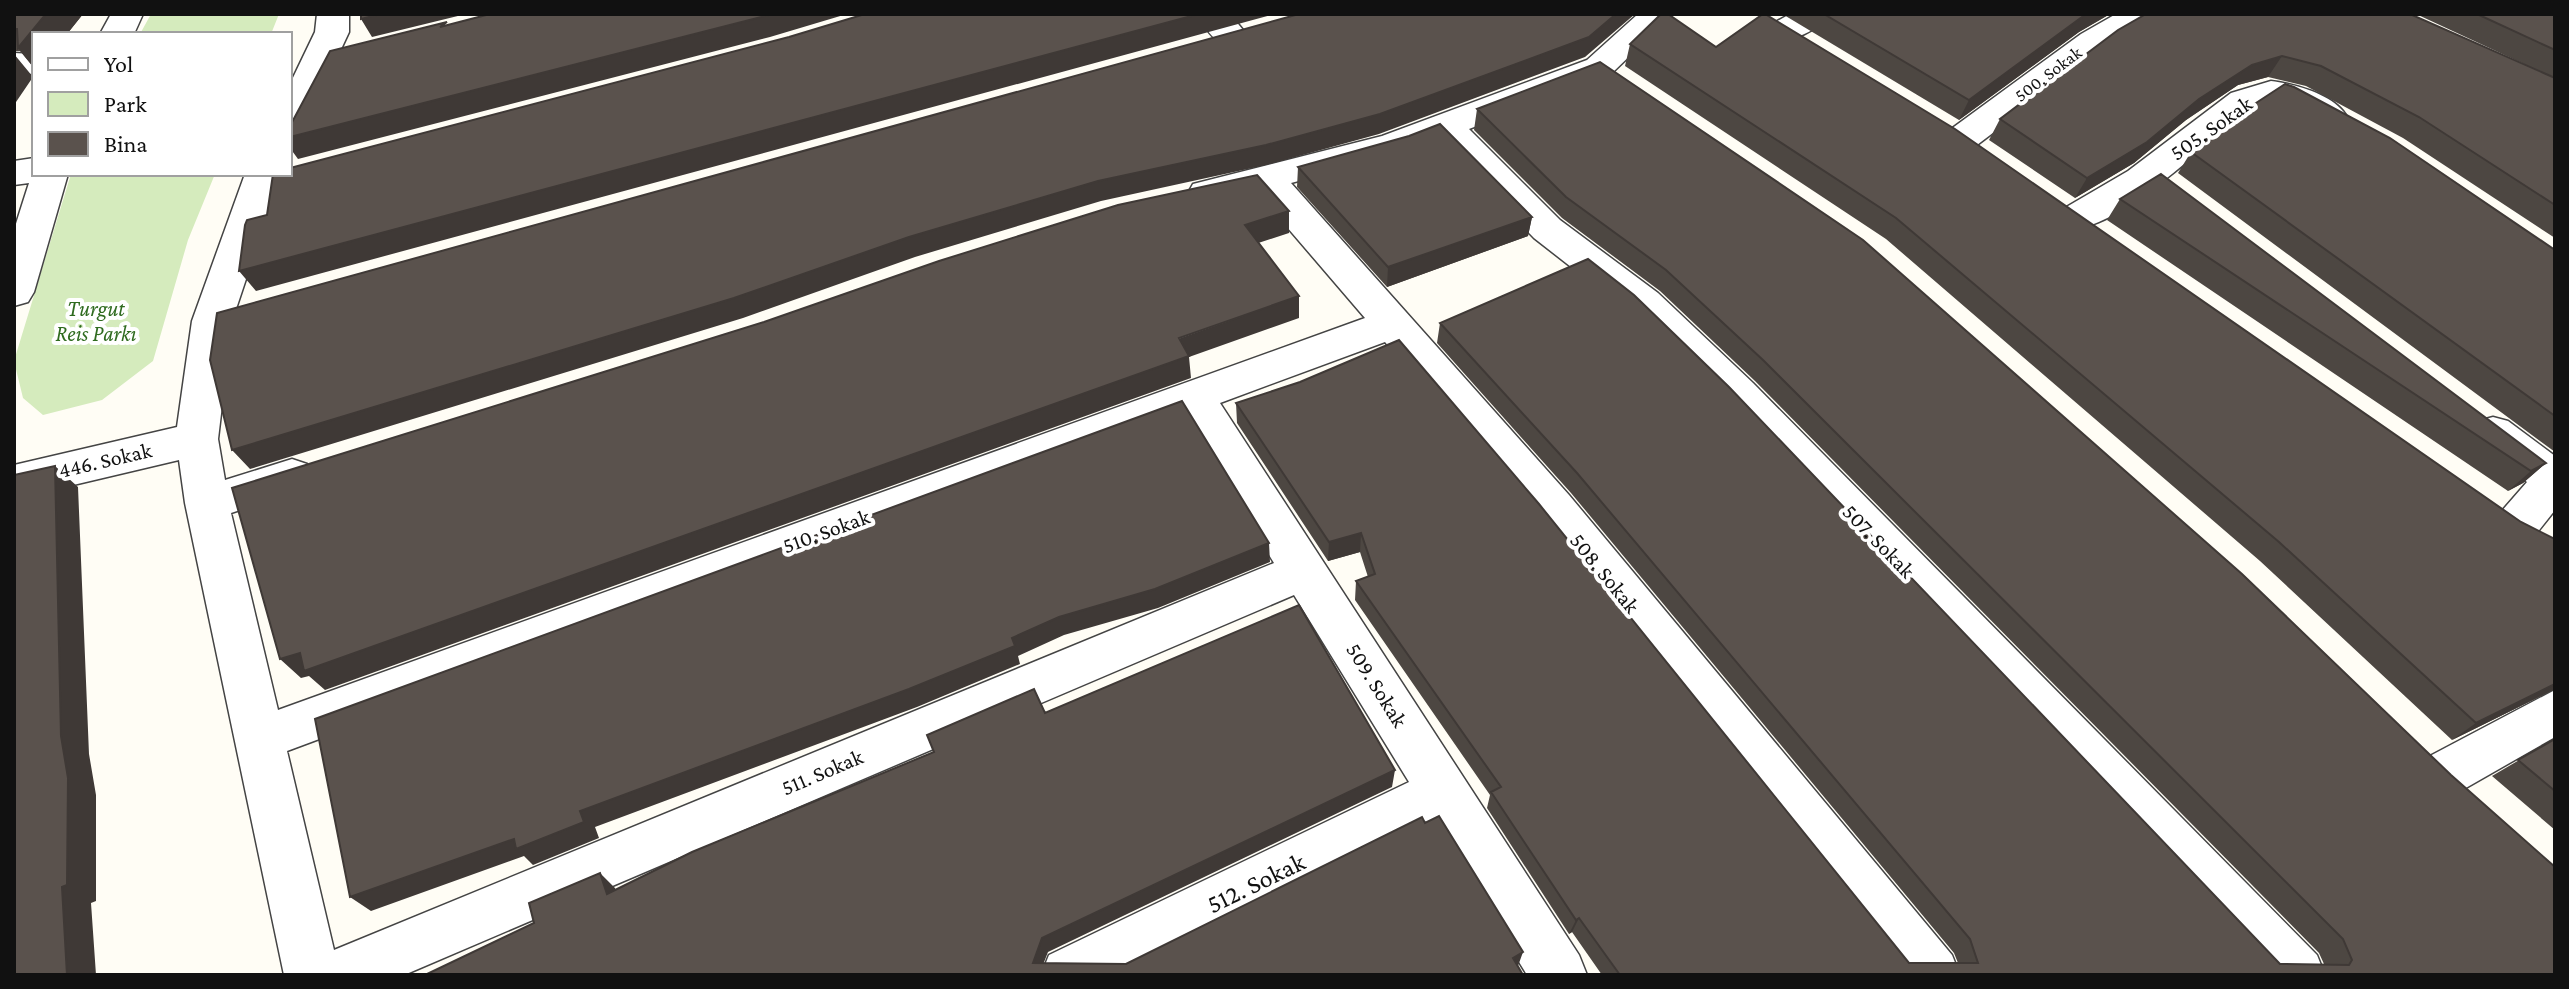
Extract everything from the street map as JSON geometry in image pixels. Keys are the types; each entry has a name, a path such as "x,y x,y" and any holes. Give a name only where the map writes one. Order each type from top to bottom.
{"street":[{"path":"118,32 127,14"},
{"path":"292,117 333,60 333,14"},
{"path":"1176,200 1267,180 1393,145 1599,67 1657,14"},
{"name":"500. Sokak","path":"1960,140 2093,41 2140,14"},
{"path":"1783,20 1825,56"},
{"path":"1599,67 1638,93"},
{"name":"505. Sokak","path":"2076,218 2162,183 2201,130 2252,96 2269,91 2293,97 2361,133"},
{"name":"507. Sokak","path":"1445,125 1547,229 1644,303 1738,394 2297,975"},
{"path":"14,292 49,176"},
{"path":"270,179 212,321 197,439 207,503 312,975"},
{"name":"508. Sokak","path":"1267,180 1553,508 1932,975"},
{"path":"212,321 258,309"},
{"name":"510. Sokak","path":"259,739 1392,324"},
{"name":"509. Sokak","path":"1193,395 1559,975"},
{"path":"2466,412 2555,479 2516,524"},
{"name":"446. Sokak","path":"14,482 197,439"},
{"path":"207,503 326,466"},
{"name":"511. Sokak","path":"339,975 1305,570"},
{"path":"2449,775 2555,712"},
{"name":"512. Sokak","path":"1069,975 1443,791"}],"green space":[{"path":"151,14 279,14 272,32 141,32"},
{"name":"Turgut Reis Parkı","path":"70,176 214,176 188,240 153,361 102,400 43,415 23,398 14,361"}],"building":[{"path":"14,14 46,14 18,48 17,29 14,29"},
{"path":"361,14 381,14 361,19"},
{"path":"490,14 773,14 292,136 292,122 330,51 447,22 440,27"},
{"path":"865,14 1199,14 239,271 247,220 267,215 273,176 292,176 292,167 789,37"},
{"path":"1299,14 1616,14 1589,37 1380,114 1266,145 1098,181 909,237 734,298 232,450 210,360 217,313"},
{"path":"1661,14 1668,14 1716,47 1765,14 1955,129 2521,522 2555,539 2555,684 2476,723 2279,542 1896,218 1630,44"},
{"path":"1824,14 2086,14 1969,100"},
{"path":"2146,14 2410,14 2555,78 2555,205 2419,117 2321,66 2282,56 2252,65 2199,99 2147,142 2087,178 2000,119 2118,30"},
{"path":"2477,14 2555,14 2555,50"},
{"path":"1600,62 1863,240 2242,574 2451,775 2555,867 2555,975 1620,975 1579,918 1576,920 1491,792 1501,787 1356,581 1375,574 1361,533 1329,542 1236,403 1300,382 1399,340 1539,504 1909,963 1978,963 1970,939 1577,473 1440,323 1588,259 1634,295 1729,387 2280,964 2349,965 2352,960 2343,939 1763,360 1666,270 1566,197 1477,109"},
{"path":"2285,84 2390,138 2555,250 2555,416 2191,152 2230,120"},
{"path":"1440,124 1532,217 1388,267 1298,167 1409,136"},
{"path":"2161,174 2546,463 2531,471 2120,199"},
{"path":"1257,175 1289,211 1245,225 1299,296 1179,338 1189,356 304,671 300,653 280,659 232,488 764,322 939,261 1118,205"},
{"path":"1182,401 1269,543 1155,589 1059,617 1012,638 1015,646 909,689 580,811 584,822 516,849 514,839 350,897 315,719"},
{"path":"55,466 61,736 68,778 67,885 62,887 67,975 14,975 14,475"},
{"path":"1299,605 1395,770 1042,938 1033,963 1126,964 1422,817 1425,823 1439,816 1523,952 1513,958 1523,975 425,975 534,923 529,903 600,873 607,894 692,852 934,752 927,735 1034,689 1045,713"},
{"path":"2555,739 2555,791 2518,760"}]}
